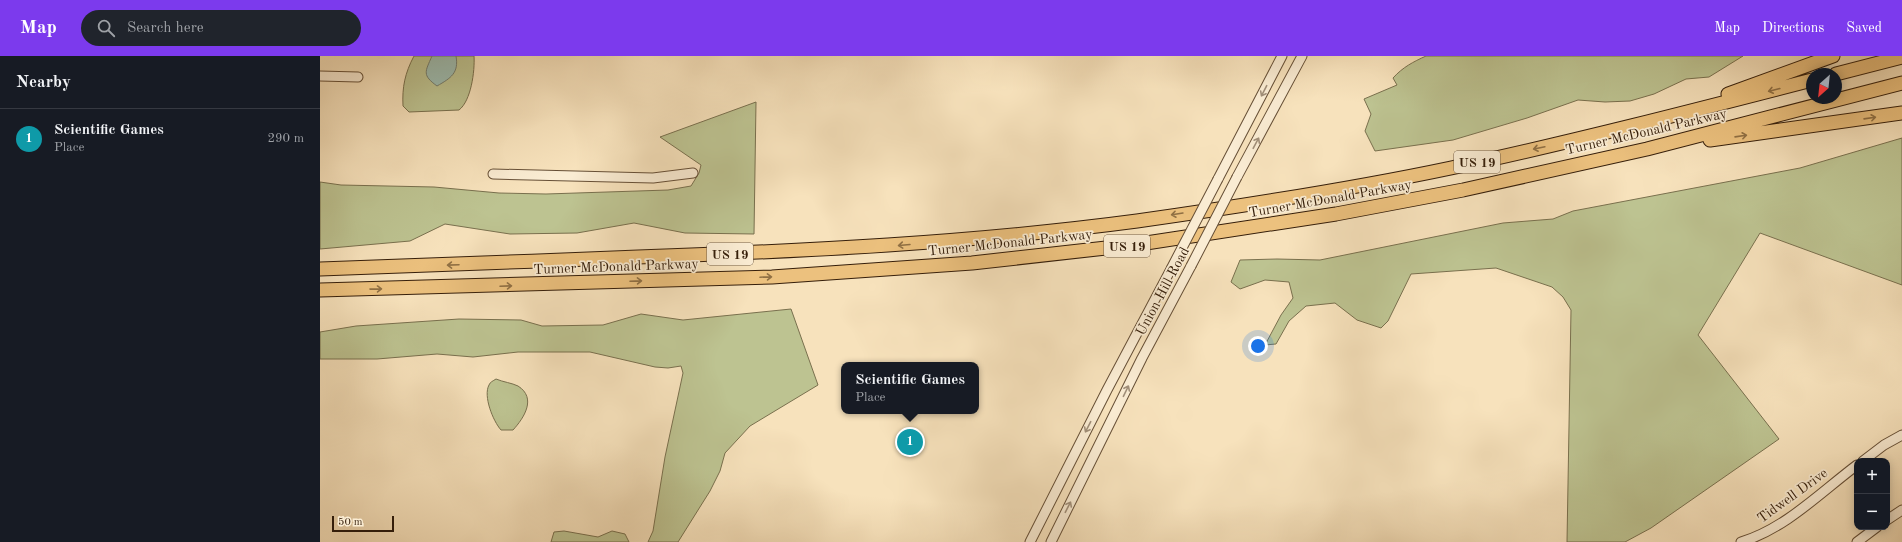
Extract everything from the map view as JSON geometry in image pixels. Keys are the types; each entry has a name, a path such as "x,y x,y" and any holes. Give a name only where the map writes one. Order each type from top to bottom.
{"highway":[{"path":"1655,120 1833,56"},
{"path":"1842,73 1902,58"},
{"name":"Turner McDonald Parkway","path":"320,270 804,251 966,240 1138,220 1397,178 1545,147 1806,82"},
{"name":"Turner McDonald Parkway","path":"320,290 772,277 902,269 1133,245 1336,214 1463,190 1647,149 1902,83"},
{"path":"1647,149 1902,113"}],"street":[{"name":"Union Hill Road","path":"1030,542 1107,390 1282,56"},
{"name":"Union Hill Road","path":"1050,542 1142,358 1302,56"},
{"path":"320,76 358,77"},
{"path":"494,174 653,178 693,173"},
{"path":"1867,458 1884,445 1902,435"},
{"name":"Tidwell Drive","path":"1741,542 1759,537 1804,507 1854,467"},
{"path":"1890,518 1902,510"},
{"path":"1857,542 1872,530"}],"green space":[{"path":"414,56 474,56 474,70 469,93 467,100 459,110 409,112 403,106 405,80 408,68"},
{"path":"1426,56 1743,56 1709,77 1686,79 1654,94 1630,101 1605,102 1578,100 1527,118 1453,140 1375,151 1365,131 1371,114 1364,99 1397,85 1393,78 1397,74 1408,65"},
{"path":"756,102 754,234 685,233 634,223 577,233 510,234 445,224 410,241 320,249 320,182 341,185 434,187 499,193 546,194 668,190 691,186 699,173 701,165 660,137"},
{"path":"1902,138 1902,285 1760,233 1698,335 1779,439 1651,528 1625,542 1567,542 1571,310 1563,297 1552,287 1496,268 1411,274 1388,321 1381,328 1357,320 1335,303 1306,306 1289,321 1276,344 1265,345 1281,315 1293,298 1289,282 1265,280 1240,289 1231,282 1240,260 1320,260 1503,223 1553,219 1573,211 1800,168"},
{"path":"791,309 818,385 750,426 725,453 720,471 710,491 678,542 648,542 653,531 665,457 683,373 681,366 668,368 655,367 590,352 518,352 473,357 437,354 377,359 320,359 320,332 356,326 459,319 521,320 542,326 603,325 641,314 683,320"},
{"path":"496,379 518,386 527,396 527,408 521,420 513,430 501,430 495,421 488,402 487,390 490,383"},
{"path":"564,531 598,537 612,531 625,534 629,542 551,542 554,532"}],"water":[{"path":"432,56 456,56 457,62 453,74 437,86 429,79 426,73"}],"place":[{"name":"Scientific Games","path":"910,442"}]}
